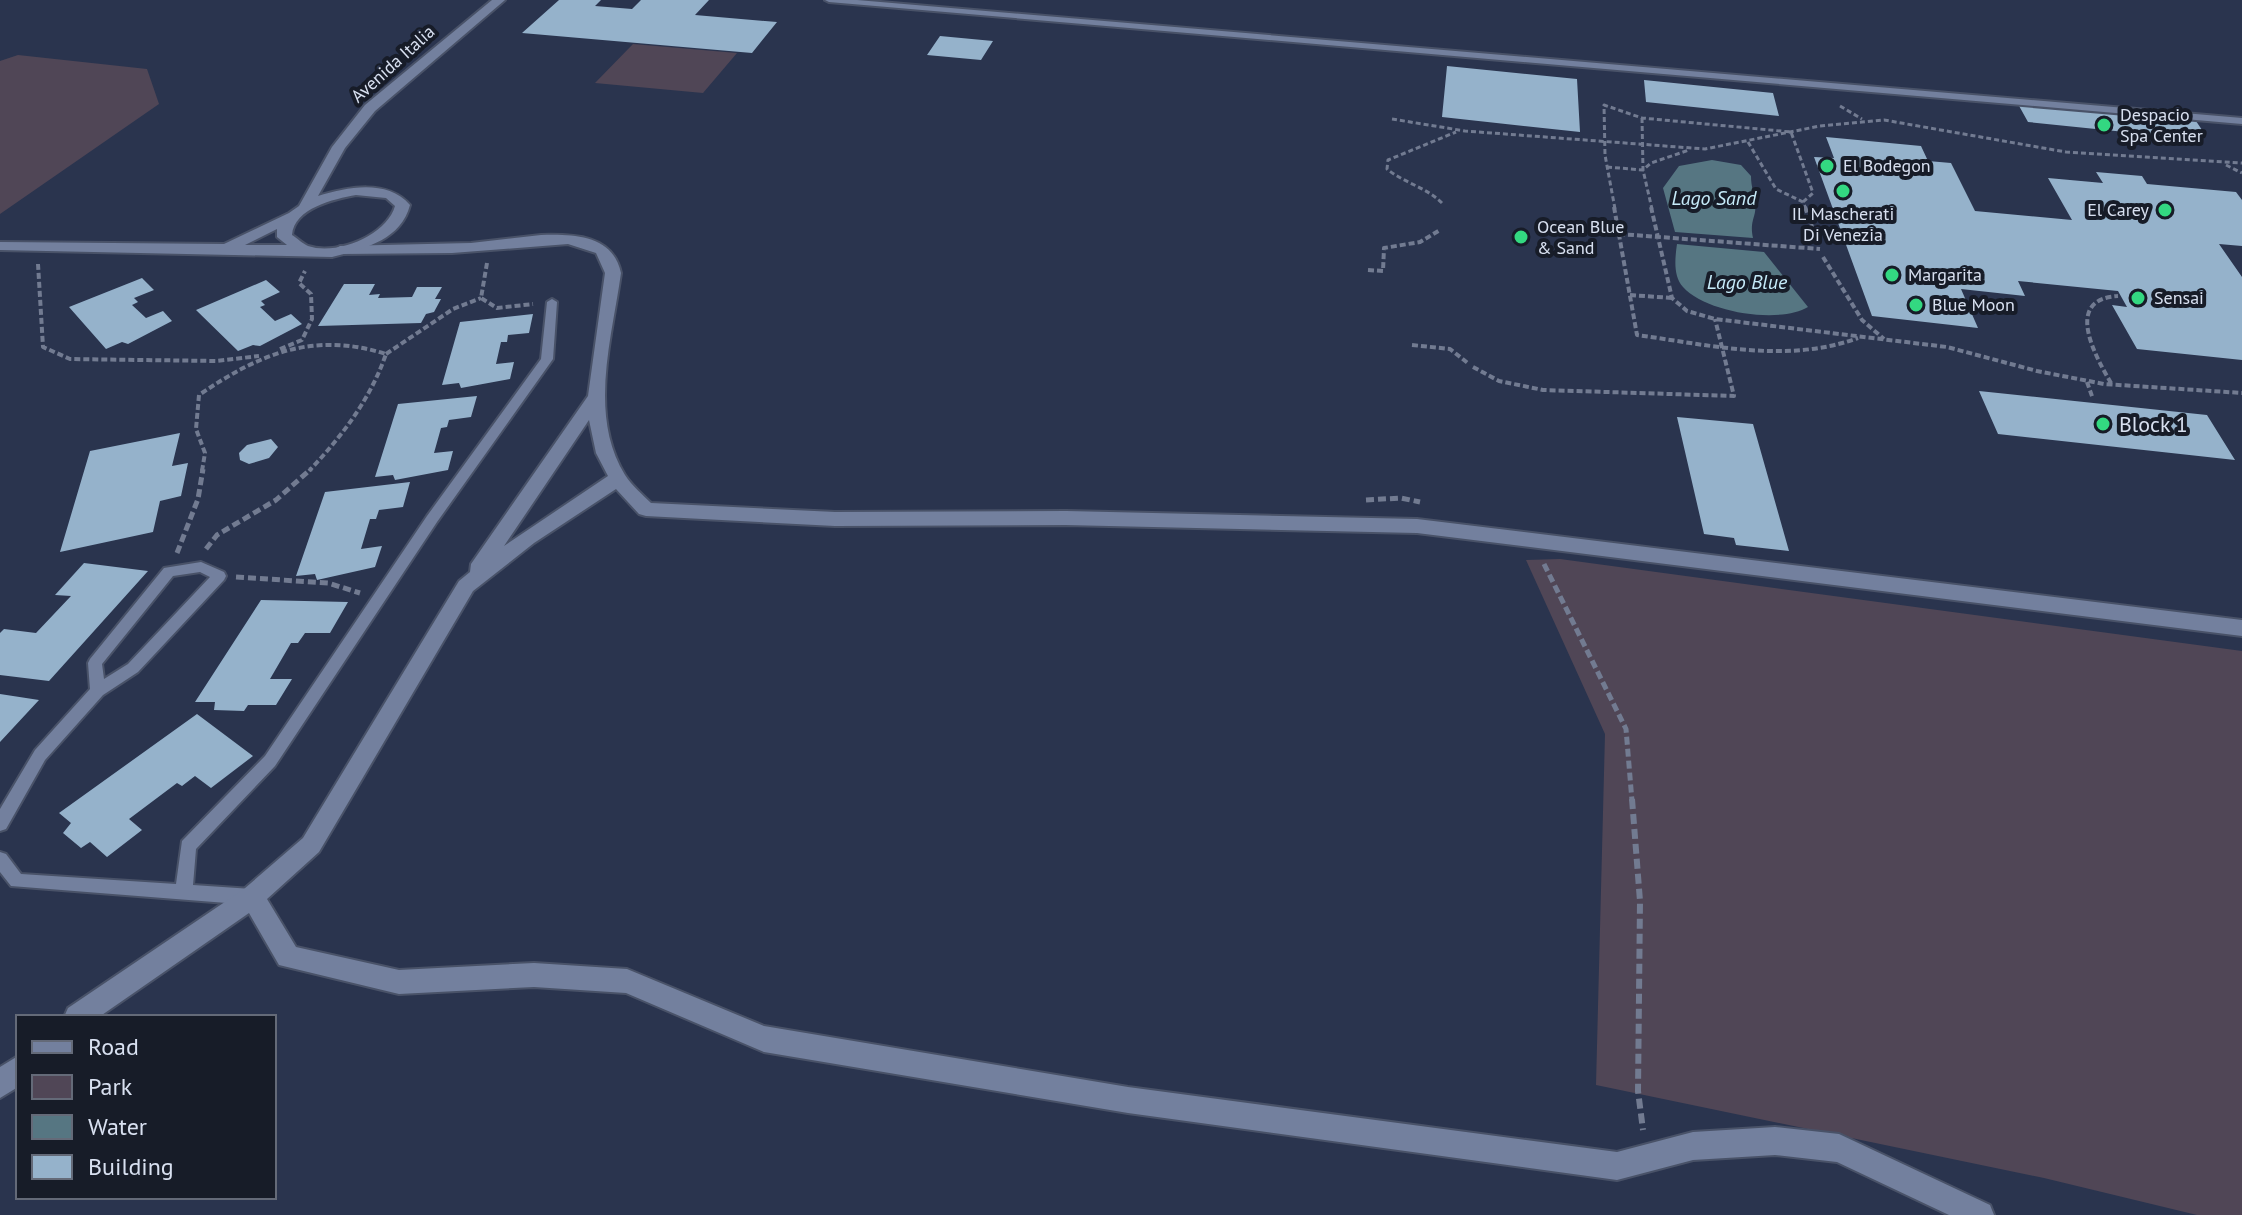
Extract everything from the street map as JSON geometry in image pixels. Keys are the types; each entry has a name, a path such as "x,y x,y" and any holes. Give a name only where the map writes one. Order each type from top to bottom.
{"street":[{"name":"Avenida Italia","path":"298,212 339,147 370,108 499,0"},
{"path":"327,169 356,191"},
{"path":"223,250 322,199 356,191 386,193 403,204 404,212 390,230 367,242 340,250"},
{"path":"298,212 285,227 284,237 291,245 309,251"},
{"path":"390,230 419,248"},
{"path":"0,246 309,251 490,246 549,240 577,240 595,245 611,261 611,295 594,400 601,444 617,479 646,509 835,519 1066,518 1417,526 2242,628"},
{"path":"80,1015 253,897 311,845 466,586 594,400"},
{"path":"466,586 527,538 617,479"},
{"path":"253,897 288,957 399,982 534,975 627,981 764,1039 1128,1100 1617,1166 1693,1146 1775,1141 1839,1148 1980,1215"},
{"path":"0,1085 16,1071"}],"lane":[{"path":"829,0 2242,121"},
{"path":"184,892 188,846 270,761 379,598 547,359 552,302"},
{"path":"0,824 40,755 98,691 133,668 219,576 201,567 169,572 95,663 98,691"},
{"path":"0,859 17,881 253,897"}],"path":[{"path":"1791,132 1642,118 1604,105 1607,167 1637,335 1721,346 1818,351 1838,348 1860,337"},
{"path":"1642,118 1643,170 1672,298 1687,311 1715,319 1947,347 2086,381 2242,393"},
{"path":"1392,119 1465,131 1691,149 1748,142 1863,120 1884,120 2066,152 2242,163"},
{"path":"1442,203 1424,188 1393,175 1387,169 1388,160 1423,147 1448,133 1465,131"},
{"path":"1791,132 1813,193 1803,202"},
{"path":"1748,142 1776,189 1803,202 1817,241"},
{"path":"1607,167 1643,170 1651,163 1691,149"},
{"path":"2222,163 2242,173"},
{"path":"1368,270 1383,271 1384,248 1420,242 1440,230"},
{"path":"1619,234 1820,249"},
{"path":"481,298 490,246"},
{"path":"37,247 43,347 70,359 216,361 264,356 307,345 361,344 386,354"},
{"path":"169,572 198,499 205,453 196,429 199,395 230,372 302,340 312,319 311,294 299,283 309,251"},
{"path":"1823,257 1862,320 1885,339"},
{"path":"1630,295 1672,298"},
{"path":"2112,384 2089,340 2086,317 2094,300 2105,295 2118,296"},
{"path":"481,298 497,308 552,302"},
{"path":"201,567 208,544 276,500 323,458 363,404 381,372 386,354 453,309 481,298"},
{"path":"1412,345 1450,349 1471,366 1499,381 1543,390 1734,396 1715,319"},
{"path":"2086,381 2093,399"},
{"path":"1532,540 1626,729 1640,901 1638,1091 1647,1158"},
{"path":"219,576 328,583 379,598"}],"green space":[{"path":"633,44 737,53 703,93 595,83"},
{"path":"18,55 147,69 159,104 0,214 0,61"},
{"path":"1560,559 2242,651 2242,1215 2197,1215 2044,1178 1596,1085 1605,734 1526,560"}],"water":[{"name":"Lago Sand","path":"1712,160 1741,165 1751,176 1755,208 1753,238 1675,232 1663,188 1679,166"},
{"name":"Lago Blue","path":"1677,244 1764,252 1808,307 1780,315 1762,315 1708,303 1694,296 1680,283 1676,267"}],"building":[{"path":"559,0 601,0 595,6 632,9 641,0 709,0 695,15 777,22 752,53 522,33"},
{"path":"940,36 993,41 981,60 927,55"},
{"path":"1447,66 1577,79 1580,132 1442,117"},
{"path":"1644,80 1773,93 1779,116 1646,102"},
{"path":"2018,104 2196,121 2204,133 2169,130 2174,137 2028,122"},
{"path":"1826,137 1921,146 1928,161 1951,163 1975,211 2072,220 2048,178 2103,183 2096,172 2142,176 2147,184 2236,192 2242,200 2242,246 2219,244 2242,277 2242,360 2137,349 2112,305 2127,307 2118,291 2018,281 2025,296 1961,289 1978,328 1872,316 1814,157 1834,158"},
{"path":"142,278 154,290 134,298 138,302 132,305 146,318 163,311 172,321 128,344 122,342 106,349 69,307"},
{"path":"266,280 280,292 261,301 265,305 260,307 275,321 291,314 302,324 260,346 253,345 238,351 196,310"},
{"path":"344,284 375,284 369,295 380,294 378,298 412,297 417,287 442,287 435,299 441,299 434,312 426,314 421,323 318,326"},
{"path":"533,314 529,333 508,335 507,342 501,342 496,364 514,362 510,379 461,388 459,383 442,385 460,322"},
{"name":"Block 1","path":"1979,391 2207,415 2235,460 1998,434"},
{"path":"477,396 471,417 449,420 447,427 441,428 434,453 453,451 448,470 395,480 393,475 375,477 398,404"},
{"path":"1677,417 1753,424 1789,551 1736,545 1734,538 1704,534"},
{"path":"180,433 172,466 188,463 181,496 160,501 153,532 60,552 90,451"},
{"path":"271,439 278,447 269,458 249,464 240,460 239,453 247,445"},
{"path":"410,482 403,507 379,510 376,519 370,519 361,549 382,546 375,567 317,580 315,574 296,576 325,492"},
{"path":"84,563 148,571 49,681 0,675 0,633 4,629 36,633 71,596 55,595"},
{"path":"261,600 348,602 330,633 305,633 298,643 291,643 270,679 292,679 276,705 248,705 244,711 214,710 215,702 195,702"},
{"path":"0,694 39,700 0,742"},
{"path":"197,714 253,756 211,788 195,776 182,786 177,783 129,819 142,830 107,857 90,842 81,848 63,833 71,823 59,813"}],"place":[{"name":"Despacio Spa Center","path":"2104,125"},
{"name":"El Bodegon","path":"1827,166"},
{"name":"IL Mascherati Di Venezia","path":"1843,191"},
{"name":"El Carey","path":"2165,210"},
{"name":"Ocean Blue & Sand","path":"1521,237"},
{"name":"Margarita","path":"1892,275"},
{"name":"Sensai","path":"2138,298"},
{"name":"Blue Moon","path":"1916,305"},
{"name":"Block 1","path":"2103,424"}]}
